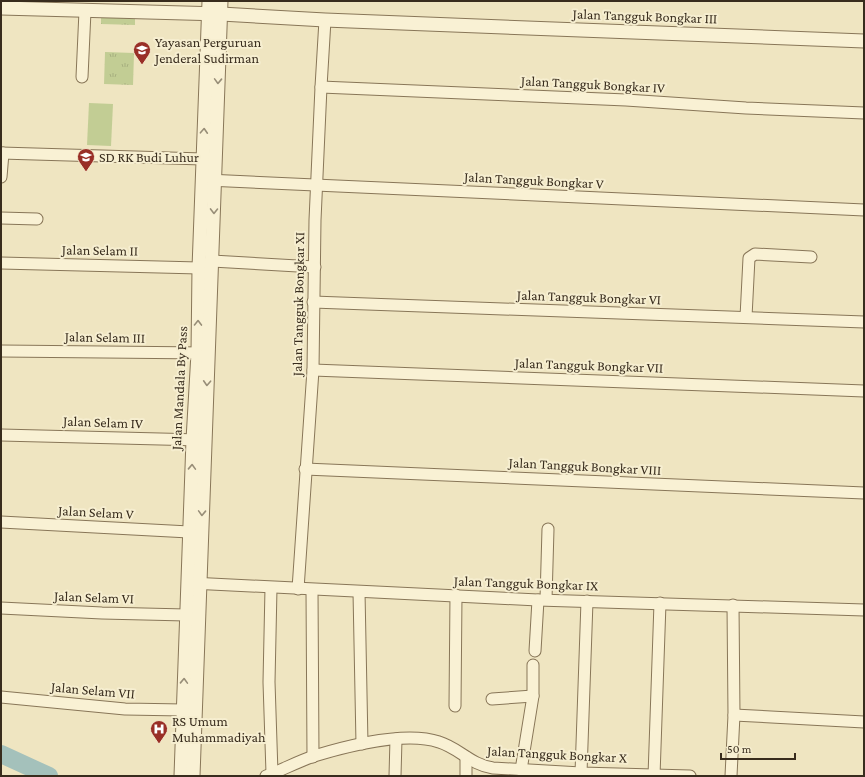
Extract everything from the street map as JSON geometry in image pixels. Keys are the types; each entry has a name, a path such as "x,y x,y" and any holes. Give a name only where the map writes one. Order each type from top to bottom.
{"street":[{"name":"Jalan Mandala By Pass","path":"192,776 194,583 199,440 203,353 212,261 208,180 203,160 213,10 221,1"},
{"name":"Jalan Tangguk Bongkar III","path":"1,8 85,11 213,10 325,20 864,41"},
{"name":"Jalan Mandala By Pass","path":"203,353 199,268 208,180 213,10"},
{"path":"82,76 85,11"},
{"name":"Jalan Tangguk Bongkar XI","path":"298,589 313,370 316,185 325,20"},
{"name":"Jalan Tangguk Bongkar IV","path":"321,87 626,100 746,108 864,113"},
{"path":"1,177 2,153 203,160"},
{"name":"Jalan Tangguk Bongkar V","path":"208,180 864,210"},
{"path":"1,218 37,219"},
{"path":"746,317 750,256 755,254 811,257"},
{"path":"199,268 212,261 315,267"},
{"name":"Jalan Selam II","path":"1,263 199,268"},
{"name":"Jalan Tangguk Bongkar VI","path":"313,302 864,322"},
{"name":"Jalan Selam III","path":"1,351 203,353"},
{"name":"Jalan Tangguk Bongkar VII","path":"313,370 864,391"},
{"name":"Jalan Selam IV","path":"1,434 199,440"},
{"name":"Jalan Mandala By Pass","path":"181,776 186,615 194,583 189,532 199,440"},
{"name":"Jalan Tangguk Bongkar VIII","path":"306,469 864,494"},
{"name":"Jalan Selam V","path":"1,522 189,532"},
{"path":"535,651 542,600 548,529"},
{"name":"Jalan Tangguk Bongkar IX","path":"194,583 271,588 542,600 864,610"},
{"path":"269,775 271,588"},
{"path":"312,590 313,757"},
{"path":"359,592 362,744"},
{"path":"455,706 456,595"},
{"path":"582,773 587,601"},
{"path":"654,775 660,603"},
{"path":"731,776 734,715 733,605"},
{"name":"Jalan Selam VI","path":"1,608 186,615"},
{"path":"522,770 533,696 533,664"},
{"path":"492,699 533,696"},
{"name":"Jalan Selam VII","path":"1,697 125,709 183,710"},
{"path":"734,715 864,722"},
{"name":"Jalan Tangguk Bongkar X","path":"269,775 292,771 313,757 362,744 411,737 426,738 441,742 486,767 593,774 690,776"},
{"path":"395,776 396,739"},
{"path":"466,757 466,776"}],"green space":[{"path":"101,16 135,17 135,25 101,24"},
{"path":"105,52 134,53 133,85 104,84"},
{"path":"89,103 113,104 111,146 87,145"}],"waterway":[{"path":"1,754 49,776"}],"place":[{"name":"Yayasan Perguruan Jenderal Sudirman","path":"142,65"},
{"name":"SD RK Budi Luhur","path":"86,172"},
{"name":"RS Umum Muhammadiyah","path":"159,744"}]}
